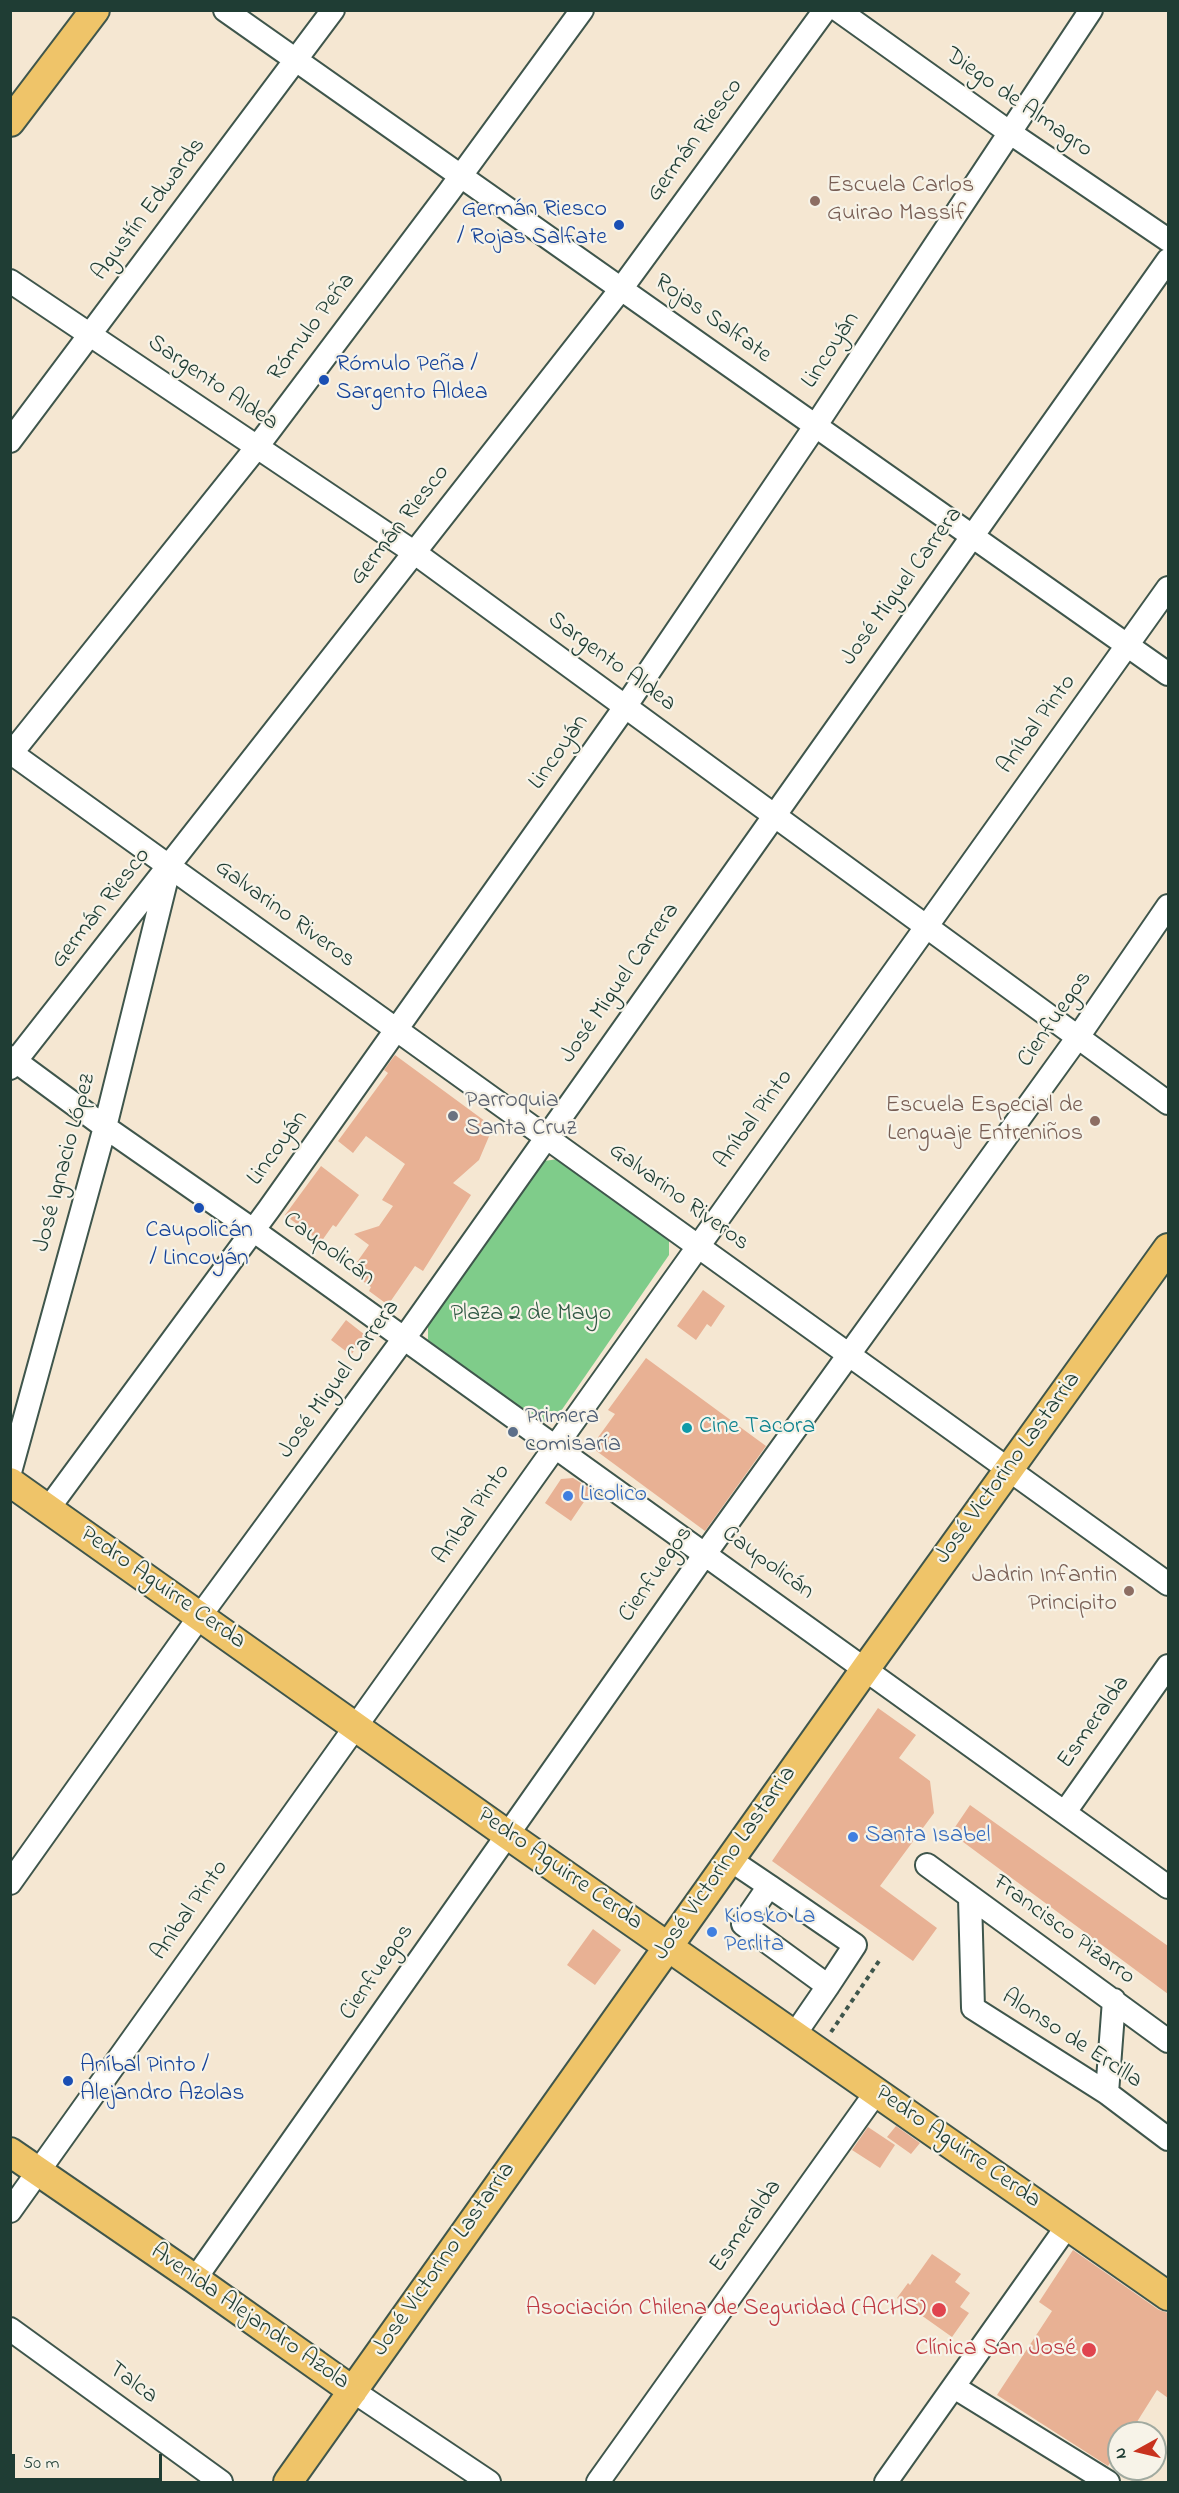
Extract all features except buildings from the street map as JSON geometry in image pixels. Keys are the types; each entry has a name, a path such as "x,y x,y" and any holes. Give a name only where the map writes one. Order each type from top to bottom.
{"main road":[{"path":"10,122 95,10"},
{"name":"José Victorino Lastarria","path":"288,2482 729,1859 1168,1248"},
{"name":"Pedro Aguirre Cerda","path":"10,1482 508,1835 1168,2296"},
{"name":"Avenida Alejandro Azola","path":"10,2152 353,2391"}],"street":[{"name":"Rojas Salfate","path":"225,10 1168,674"},
{"name":"Agustín Edwards","path":"10,441 333,10"},
{"name":"Rómulo Peña","path":"11,754 257,447 461,176 582,10"},
{"name":"Germán Riesco","path":"12,1062 170,866 621,289 825,10"},
{"name":"Diego de Almagro","path":"838,10 1009,132 1168,240"},
{"name":"Lincoyán","path":"48,1509 398,1030 626,707 1091,10"},
{"name":"José Miguel Carrera","path":"10,1883 200,1616 404,1338 1168,260"},
{"name":"Sargento Aldea","path":"10,281 415,553 1168,1103"},
{"name":"Aníbal Pinto","path":"10,2211 1168,588"},
{"name":"Galvarino Riveros","path":"11,754 1168,1584"},
{"name":"José Ignacio López","path":"10,1472 105,1127 170,866"},
{"name":"Cienfuegos","path":"195,2279 705,1554 1078,1037 1168,906"},
{"name":"Caupolicán","path":"12,1062 253,1230 1168,1887"},
{"name":"Esmeralda","path":"1065,1812 1168,1666"},
{"path":"729,1859 855,1945 795,2034"},
{"name":"Francisco Pizarro","path":"927,1865 1168,2041"},
{"path":"769,1886 743,1924 828,1986"},
{"name":"Alonso de Ercilla","path":"970,1898 973,2008 1107,2093 1168,2139"},
{"path":"1107,2093 1114,2000"},
{"name":"Esmeralda","path":"598,2482 877,2091"},
{"path":"886,2482 1068,2225"},
{"name":"Talca","path":"10,2329 221,2482"},
{"path":"954,2387 1107,2482"},
{"name":"Avenida Alejandro Azola","path":"353,2391 489,2482"}],"path":[{"path":"818,2050 879,1961"}],"green space":[{"name":"Plaza 2 de Mayo","path":"558,1159 669,1239 669,1255 561,1411 542,1423 428,1340 428,1321 544,1161"}],"place":[{"name":"Escuela Carlos Guirao Massif","path":"815,201"},
{"name":"Germán Riesco / Rojas Salfate","path":"619,225"},
{"name":"Rómulo Peña / Sargento Aldea","path":"324,380"},
{"name":"Parroquia Santa Cruz","path":"453,1116"},
{"name":"Escuela Especial de Lenguaje Entreniños","path":"1095,1121"},
{"name":"Caupolicán / Lincoyán","path":"199,1208"},
{"name":"Cine Tacora","path":"687,1428"},
{"name":"Primera comisaría","path":"513,1432"},
{"name":"Licolico","path":"568,1496"},
{"name":"Jadrin Infantin Principito","path":"1129,1591"},
{"name":"Santa Isabel","path":"853,1837"},
{"name":"Kiosko La Perlita","path":"712,1932"},
{"name":"Aníbal Pinto / Alejandro Azolas","path":"68,2081"},
{"name":"Asociación Chilena de Seguridad (ACHS)","path":"939,2310"},
{"name":"Clínica San José","path":"1089,2350"}]}
